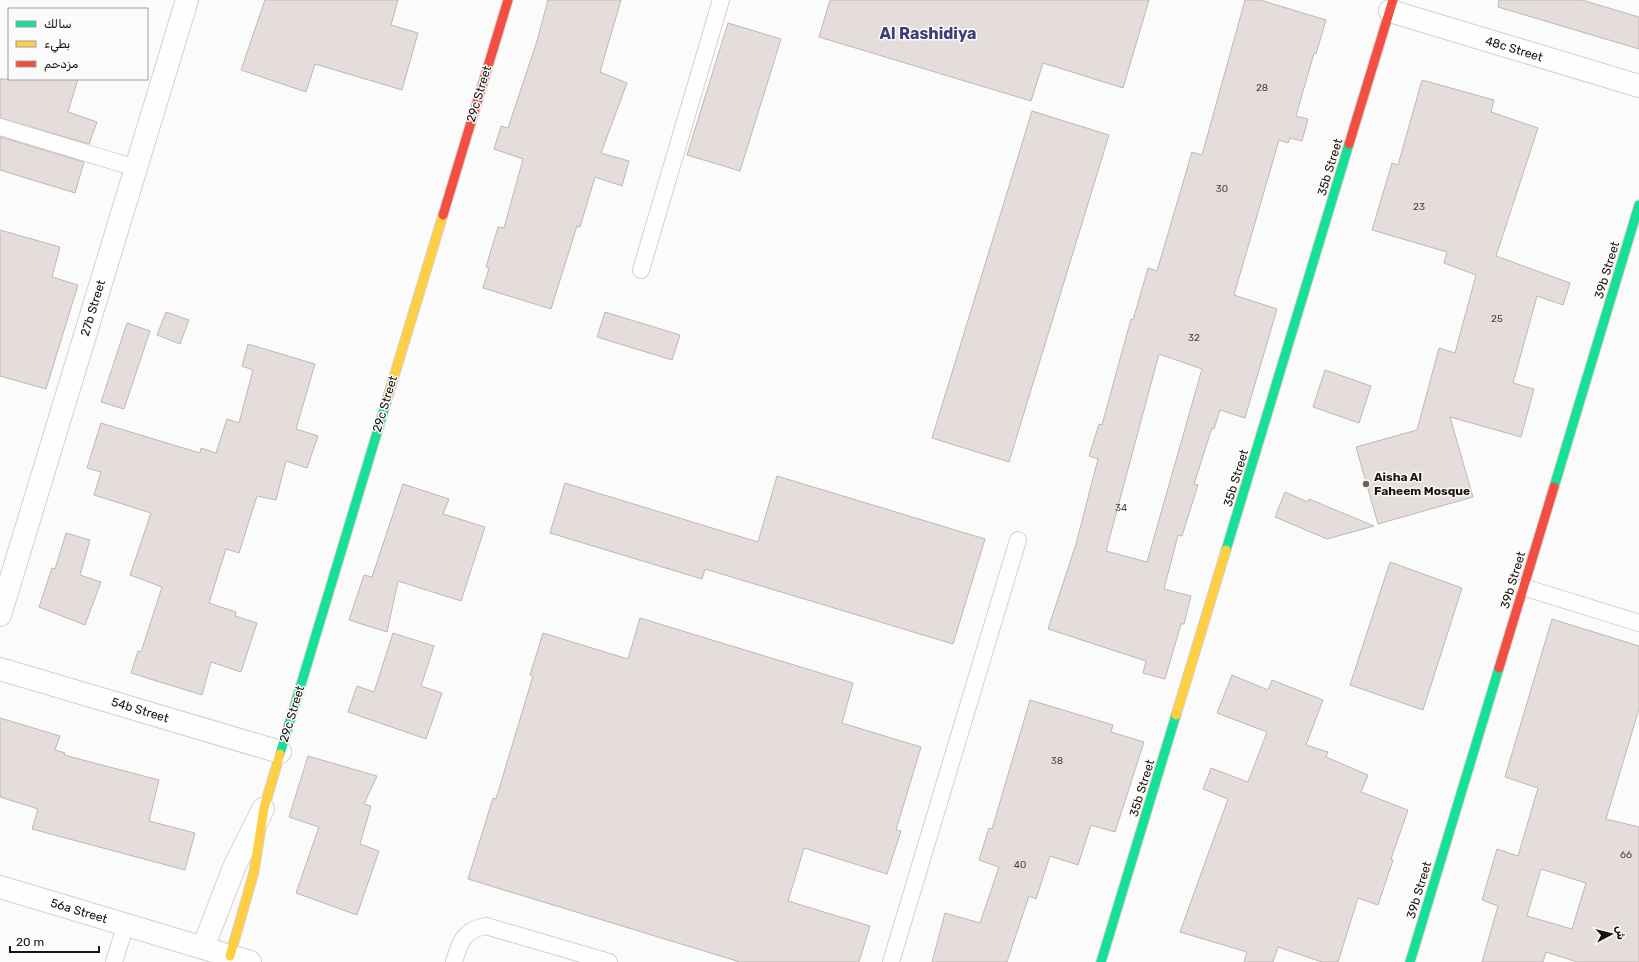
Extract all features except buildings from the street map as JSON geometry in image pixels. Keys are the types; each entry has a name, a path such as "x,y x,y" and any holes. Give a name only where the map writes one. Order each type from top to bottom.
{"street":[{"name":"27b Street","path":"0,615 187,0"},
{"name":"29c Street","path":"240,959 264,808 508,0"},
{"name":"48c Street","path":"1391,6 1639,86"},
{"name":"35b Street","path":"1101,962 1391,6"},
{"name":"39b Street","path":"1410,962 1639,205"},
{"name":"54b Street","path":"0,669 280,752"},
{"name":"29c Street","path":"203,948 235,865 264,808"},
{"name":"56a Street","path":"0,887 240,959"}],"lane":[{"path":"641,270 721,0"},
{"path":"0,127 136,168"},
{"path":"891,962 1018,540"},
{"path":"1523,587 1639,623"},
{"path":"114,962 126,924"},
{"path":"454,962 463,938 469,932 486,926 609,962"}],"traffic: fast":[{"path":"1226,550 1349,144"},
{"path":"1554,487 1639,205"},
{"path":"280,754 389,393"},
{"path":"1410,962 1499,668"},
{"path":"1101,962 1176,715"}],"traffic: slow":[{"path":"389,393 443,215"},
{"path":"1176,715 1226,550"},
{"path":"230,956 254,872 264,808 280,754"}],"traffic: jam":[{"path":"443,215 508,0"},
{"path":"1349,144 1393,0"},
{"path":"1499,668 1554,487"}],"place":[{"name":"Aisha Al Faheem Mosque","path":"1366,484"}],"district":[{"name":"Al Rashidiya","path":"928,33"}]}
